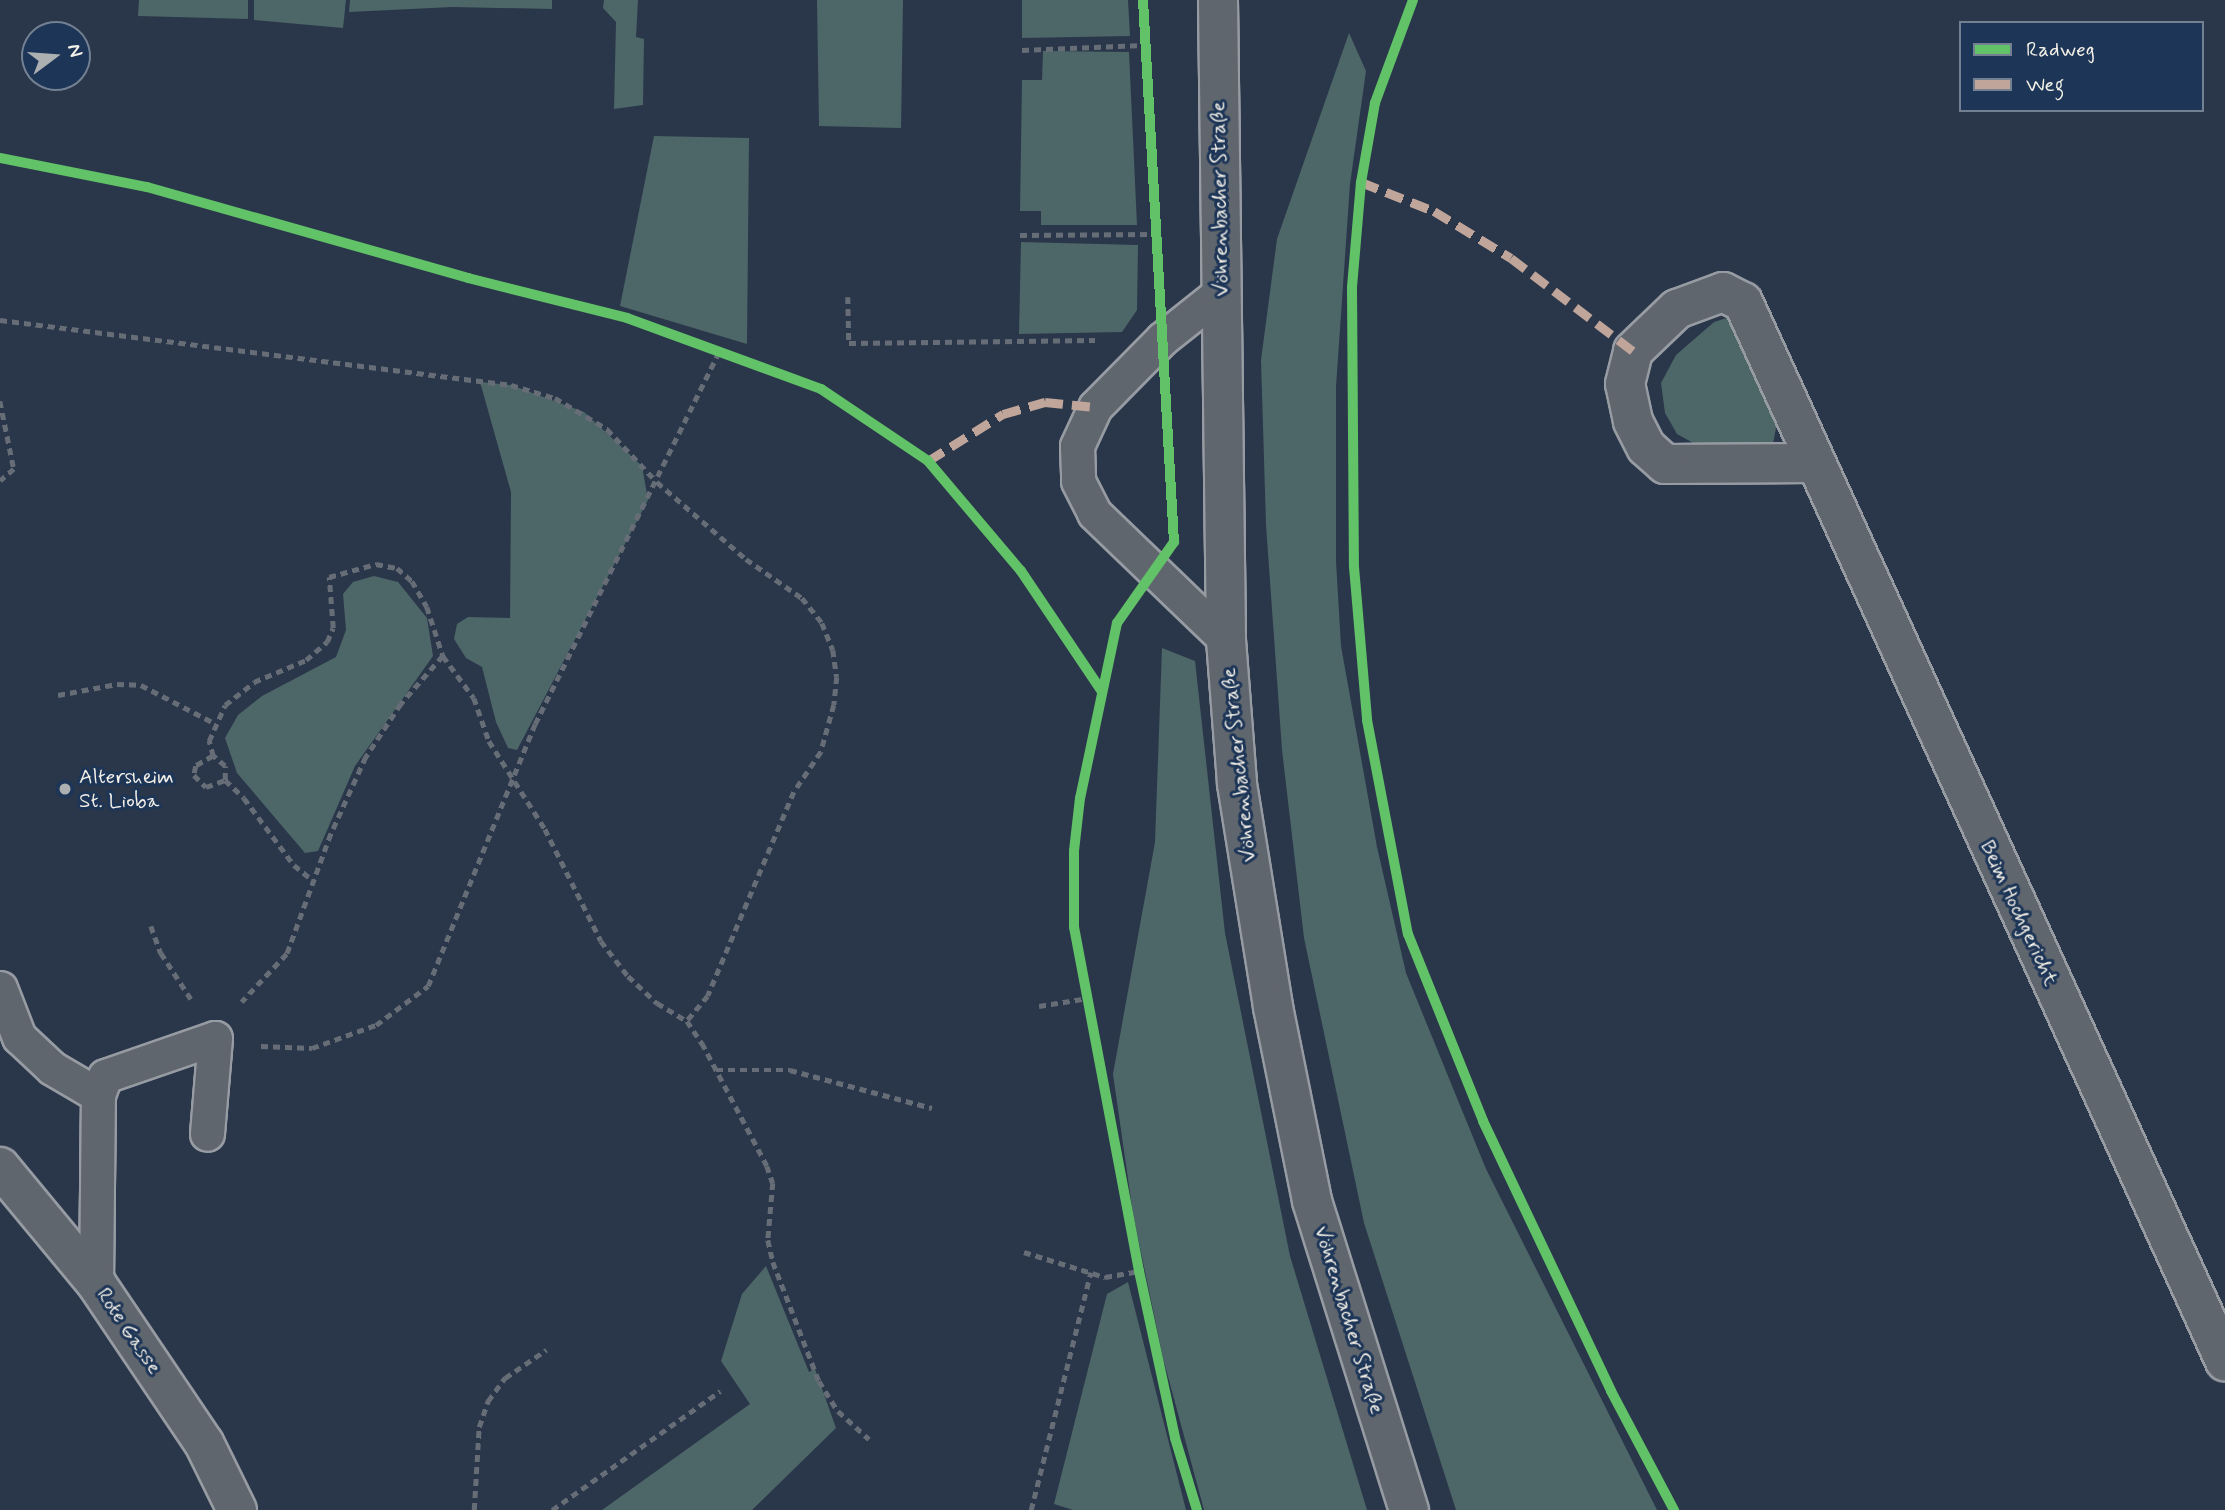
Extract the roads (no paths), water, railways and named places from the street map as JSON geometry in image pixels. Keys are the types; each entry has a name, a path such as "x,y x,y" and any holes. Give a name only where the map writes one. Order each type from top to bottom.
{"street":[{"name":"Vöhrenbacher Straße","path":"1217,0 1226,639 1237,784 1273,1007 1312,1201 1409,1510"},
{"name":"Beim Hochgericht","path":"1815,463 1665,464 1646,447 1633,421 1625,384 1633,351 1677,309 1723,292 1743,302 2225,1361"},
{"name":"Rote Gasse","path":"0,1167 96,1283 204,1443 237,1510"}],"lane":[{"path":"1221,292 1162,340 1095,407 1077,446 1078,481 1094,513 1226,639"},
{"path":"0,988 19,1037 52,1068 98,1095"},
{"path":"96,1283 98,1095 105,1076 215,1038 207,1134"}],"place":[{"name":"Altersheim St. Lioba","path":"65,789"}]}
